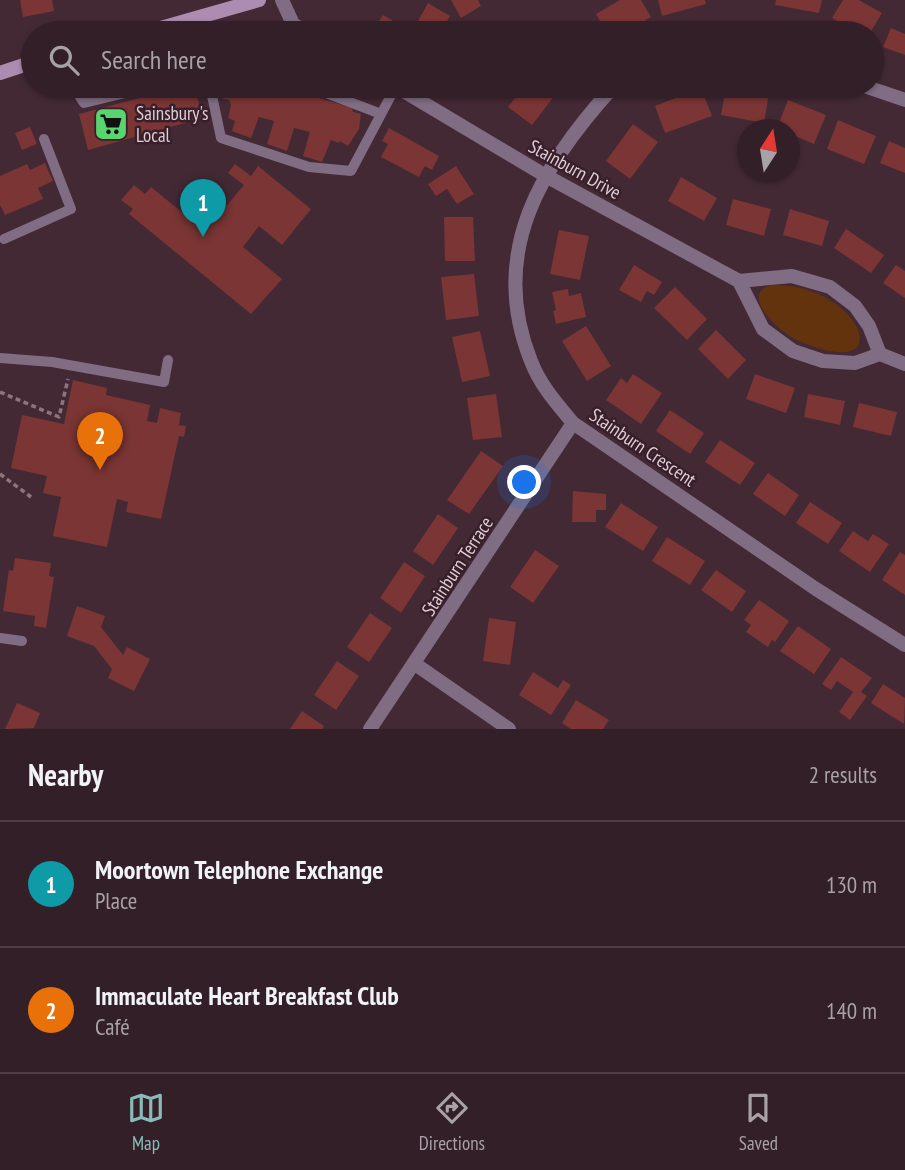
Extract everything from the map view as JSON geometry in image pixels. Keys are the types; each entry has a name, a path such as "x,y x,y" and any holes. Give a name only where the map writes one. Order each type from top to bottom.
{"street":[{"path":"177,21 226,4 259,0"},
{"path":"282,0 286,21"},
{"path":"0,73 21,66"},
{"path":"884,93 905,100"},
{"name":"Stainburn Drive","path":"416,98 546,176 739,281"},
{"name":"Stainburn Crescent","path":"603,98 579,125 546,176 522,231 516,256 515,279 518,320 531,363 550,396 573,423 816,589 905,645"},
{"path":"880,354 869,326 855,306 830,288 792,275 739,281 763,329 793,351 823,361 855,362 880,354 905,365"},
{"name":"Stainburn Terrace","path":"370,729 573,423"},
{"path":"415,664 509,729"}],"lane":[{"path":"81,98 84,103 105,98"},
{"path":"213,98 221,138 309,167 351,171 390,98"},
{"path":"339,98 381,114"},
{"path":"1,242 71,209 44,139"},
{"path":"0,358 52,362 164,382 168,360"},
{"path":"0,638 22,641"}],"path":[{"path":"0,392 59,417 68,376"},
{"path":"0,474 31,497"}],"shaded area":[{"path":"772,285 801,288 826,298 845,312 856,327 860,340 854,350 837,352 809,345 788,335 772,321 760,304 759,296 762,290"}],"building":[{"path":"20,0 52,0 54,11 23,17"},
{"path":"451,0 478,0 481,6 461,18"},
{"path":"620,0 641,0 651,17 644,21 600,21 596,14"},
{"path":"658,0 705,0 706,4 662,16"},
{"path":"776,0 822,0 819,13 775,5"},
{"path":"843,0 859,0 882,13 877,21 837,21 832,18"},
{"path":"428,3 450,16 447,21 418,21"},
{"path":"383,15 393,21 379,21"},
{"path":"891,28 905,34 905,55 884,47"},
{"path":"140,98 197,98 203,118 88,150 79,114"},
{"path":"319,98 352,108 353,112 361,114 359,129 348,146 331,140 322,162 303,156 310,132 294,128 287,151 267,144 274,121 259,117 251,138 232,131 235,121 228,118 231,105 229,100 223,99"},
{"path":"515,98 553,98 532,125 508,107"},
{"path":"675,98 705,98 712,116 665,133 655,106"},
{"path":"724,98 768,98 765,119 721,115"},
{"path":"788,100 826,115 814,144 800,138 800,119 781,119"},
{"path":"838,120 876,136 864,164 827,149"},
{"path":"633,124 658,142 630,179 606,161"},
{"path":"30,127 37,144 22,150 15,133"},
{"path":"389,128 439,156 432,170 425,166 419,177 381,157 388,144 382,141"},
{"path":"889,141 905,148 905,173 880,163"},
{"path":"45,163 53,181 38,188 43,199 5,215 0,205 0,176 27,164 30,170"},
{"path":"235,164 251,176 258,166 311,209 282,245 259,226 243,247 282,279 251,314 129,214 133,209 121,200 134,185 145,194 151,187 205,231 244,185 228,173"},
{"path":"456,166 474,194 457,204 447,189 436,196 428,184"},
{"path":"681,177 717,198 704,221 668,201"},
{"path":"733,199 771,209 764,236 726,225"},
{"path":"790,209 829,221 822,246 783,235"},
{"path":"444,217 473,217 475,261 445,261"},
{"path":"846,229 884,255 871,273 834,248"},
{"path":"559,230 589,236 580,280 550,274"},
{"path":"634,265 662,282 654,295 647,291 641,302 619,290"},
{"path":"896,265 905,271 905,298 883,283"},
{"path":"474,274 479,316 446,320 441,277"},
{"path":"675,287 707,319 687,340 654,308"},
{"path":"568,289 569,296 581,293 586,317 556,324 552,292"},
{"path":"586,326 611,366 587,381 562,341"},
{"path":"716,330 746,360 728,379 698,349"},
{"path":"480,331 490,376 462,382 452,337"},
{"path":"633,374 662,393 641,424 606,400 621,378 627,383"},
{"path":"755,374 795,388 786,413 746,399"},
{"path":"73,380 107,388 106,395 150,405 147,421 157,423 160,408 181,413 179,425 186,426 184,437 179,436 161,519 126,512 128,502 117,499 107,547 53,536 61,497 43,493 47,476 11,468 22,415 64,424"},
{"path":"496,394 502,437 473,440 467,398"},
{"path":"808,394 845,401 840,425 804,417"},
{"path":"859,403 897,412 891,436 853,427"},
{"path":"670,410 704,433 690,454 656,431"},
{"path":"720,440 755,463 740,485 705,462"},
{"path":"481,451 503,466 469,514 447,500"},
{"path":"768,473 799,495 785,516 753,494"},
{"path":"573,491 606,494 606,510 596,510 596,522 572,522"},
{"path":"810,502 842,523 828,544 796,523"},
{"path":"621,503 658,527 643,551 605,527"},
{"path":"438,514 458,528 433,565 413,551"},
{"path":"853,531 868,541 873,534 889,544 870,572 839,551"},
{"path":"667,537 705,561 690,585 652,561"},
{"path":"535,550 559,566 533,603 510,587"},
{"path":"900,552 905,555 905,595 882,580"},
{"path":"15,558 51,563 49,576 54,577 46,628 34,626 35,616 3,611 9,570 13,571"},
{"path":"404,562 425,576 401,613 380,598"},
{"path":"716,570 746,591 732,612 701,590"},
{"path":"759,600 789,621 775,642 772,640 768,647 746,632 751,625 744,620"},
{"path":"77,606 105,616 101,627 123,655 127,647 150,659 134,691 108,678 112,669 94,646 67,636"},
{"path":"370,613 392,628 369,662 347,647"},
{"path":"489,618 516,622 510,665 483,661"},
{"path":"798,626 831,649 814,674 780,651"},
{"path":"841,657 872,678 861,692 867,696 850,720 839,712 853,692 837,681 831,690 822,684"},
{"path":"337,661 359,676 336,710 314,695"},
{"path":"533,672 558,688 563,680 571,685 551,715 519,695"},
{"path":"883,684 905,698 904,724 871,703"},
{"path":"576,700 609,720 603,729 571,729 562,723"},
{"path":"17,703 40,713 34,728 5,729"},
{"path":"302,711 324,726 322,729 290,729"}],"place":[{"name":"Sainsbury's Local","path":"111,124"},
{"name":"Moortown Telephone Exchange","path":"203,237"},
{"name":"Immaculate Heart Breakfast Club","path":"100,470"}]}
